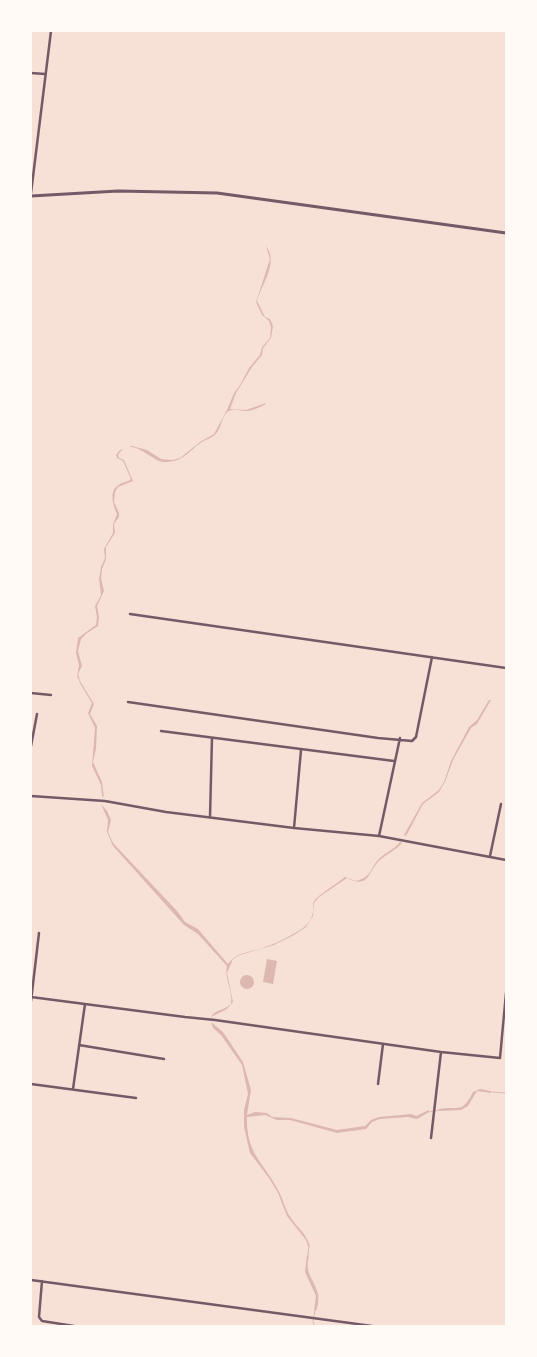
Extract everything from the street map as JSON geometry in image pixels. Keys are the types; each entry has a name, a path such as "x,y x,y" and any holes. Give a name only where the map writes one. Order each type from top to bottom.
{"street":[{"path":"51,31 31,195 118,191 217,193 506,233"},
{"path":"31,73 45,74"},
{"path":"130,614 506,668"},
{"path":"128,702 378,738 412,740 416,737 432,657"},
{"path":"31,693 51,695"},
{"path":"31,747 37,714"},
{"path":"161,731 394,761"},
{"path":"210,818 212,738"},
{"path":"379,836 400,738"},
{"path":"294,828 301,750"},
{"path":"31,796 105,801 210,818 379,836 506,860"},
{"path":"490,856 501,804"},
{"path":"31,1001 39,933"},
{"path":"32,997 215,1020 441,1052 500,1058 506,993"},
{"path":"73,1090 85,1004"},
{"path":"378,1084 383,1044"},
{"path":"79,1045 164,1060"},
{"path":"431,1138 441,1052"},
{"path":"31,1084 136,1098"},
{"path":"31,1280 372,1326"},
{"path":"42,1281 39,1316 42,1321 74,1326"}],"shaded area":[{"path":"266,246 270,253 271,259 270,266 257,301 265,317 270,319 273,326 271,338 263,348 262,355 236,393 230,409 246,410 266,404 248,411 229,411 214,435 178,460 162,462 140,450 129,447 147,450 161,459 173,460 180,458 200,442 214,434 234,393 249,368 260,355 262,347 270,338 271,327 269,321 262,315 256,302 270,259"},
{"path":"123,449 118,455 119,458 124,460 133,481 118,487 115,492 114,502 119,517 114,524 115,533 106,547 106,559 101,578 104,591 97,606 98,626 81,639 78,651 82,666 78,674 80,681 94,704 90,714 97,726 96,749 93,762 102,782 104,797 102,796 101,785 92,766 95,728 88,713 92,703 77,676 79,665 76,653 78,638 96,625 95,606 101,595 99,579 105,558 104,549 113,533 113,524 117,514 113,502 114,490 120,484 131,479 123,461 117,458 116,455"},
{"path":"489,700 491,700 477,724 471,728 453,760 445,782 439,792 423,804 406,836 404,835 422,803 439,790 444,782 451,761 469,727 477,720"},
{"path":"101,804 111,820 108,832 113,843 178,912 185,922 198,929 228,964 233,959 227,973 233,1002 227,1009 211,1017 231,1004 226,971 227,966 198,934 184,925 113,846 107,832 108,820"},
{"path":"400,842 402,843 380,860 368,877 364,880 360,882 355,881 347,878 319,897 314,903 313,916 306,927 294,935 274,945 234,958 240,954 260,949 287,938 300,930 310,919 313,912 313,902 319,896 345,877 356,881 365,877 380,858"},
{"path":"267,959 277,961 273,984 263,982"},
{"path":"247,975 252,977 254,982 252,987 247,989 242,987 240,982 242,977"},
{"path":"211,1022 223,1032 243,1062 251,1090 247,1115 255,1112 267,1113 272,1117 291,1118 337,1130 365,1126 371,1120 379,1117 411,1114 416,1116 429,1110 429,1112 417,1119 408,1117 380,1119 372,1122 366,1129 337,1133 290,1120 277,1120 265,1115 247,1117 247,1130 252,1149 280,1193 289,1215 304,1234 310,1247 287,1216 278,1193 250,1153 244,1127 244,1110 248,1094 242,1065 221,1035 213,1028"},
{"path":"480,1089 491,1091 491,1093 477,1091 468,1106 461,1110 439,1111 439,1109 463,1106 473,1092"},
{"path":"307,1255 309,1256 309,1272 318,1294 316,1311 314,1310 316,1296 305,1272"}],"waterway":[{"path":"492,1092 506,1093"},
{"path":"429,1112 439,1110"},
{"path":"308,1256 309,1245"},
{"path":"315,1310 313,1322 315,1326"}]}
